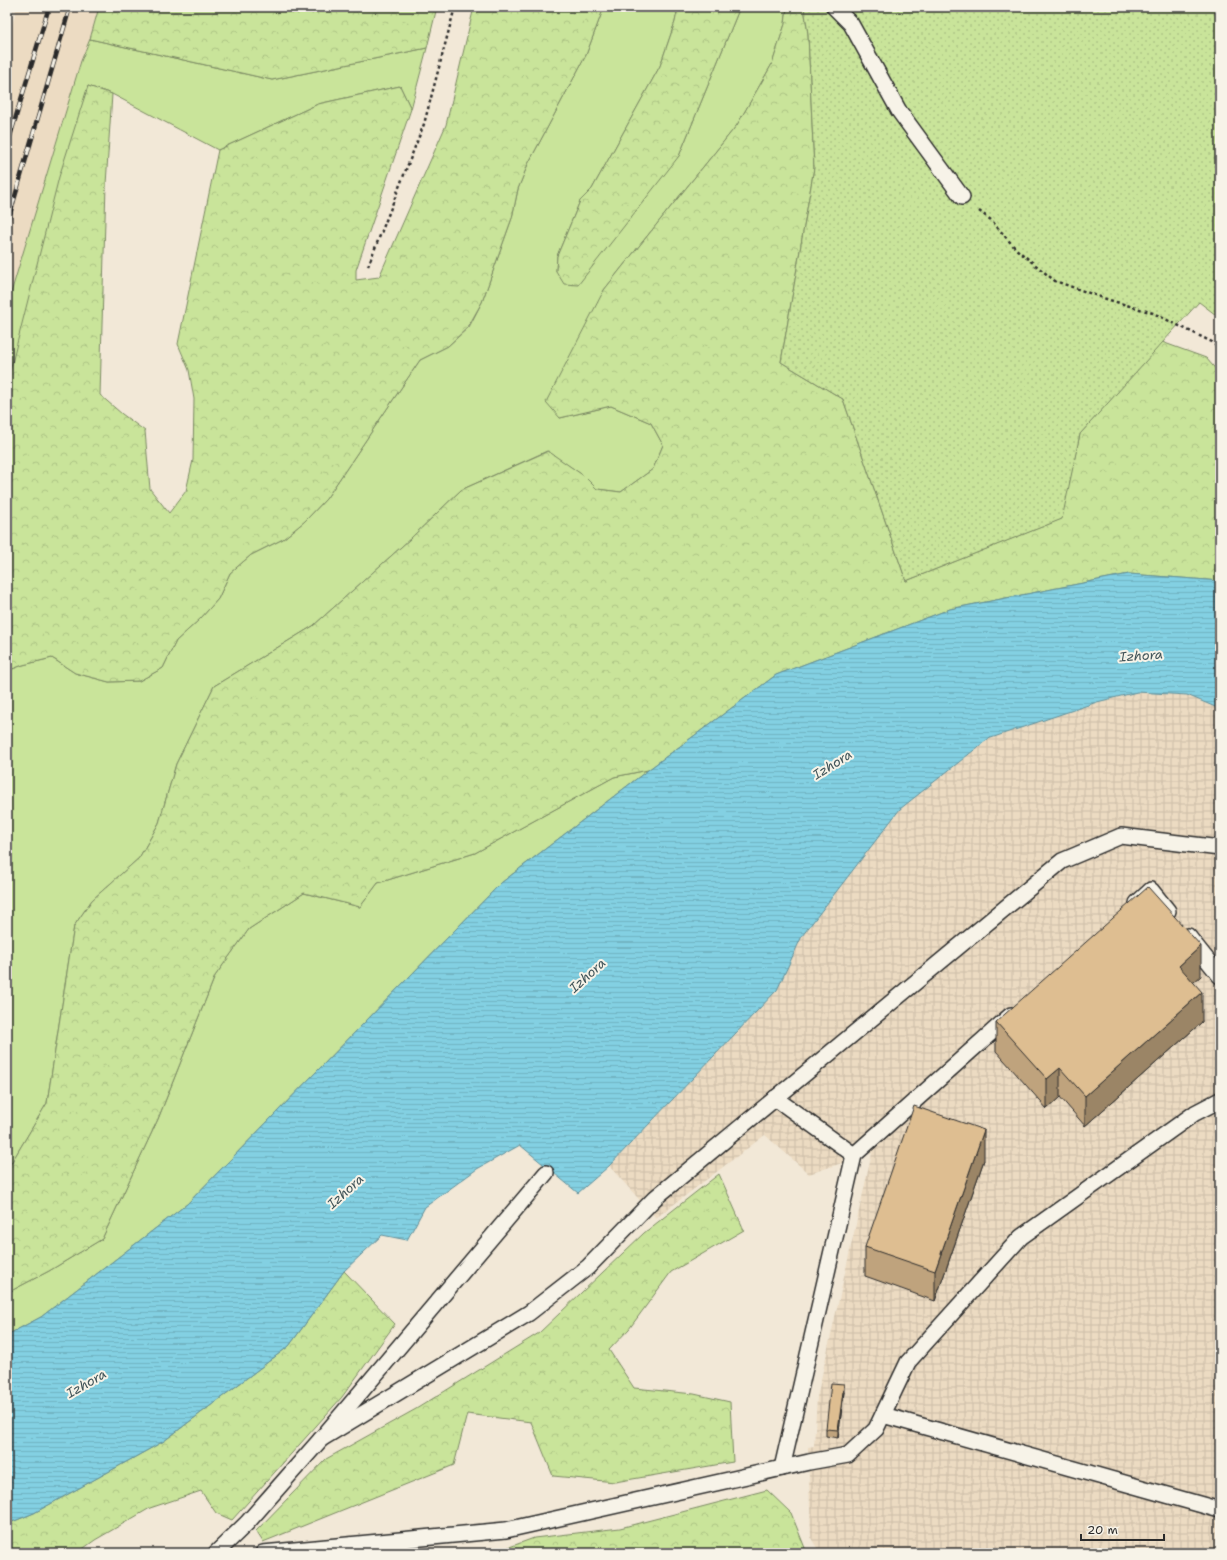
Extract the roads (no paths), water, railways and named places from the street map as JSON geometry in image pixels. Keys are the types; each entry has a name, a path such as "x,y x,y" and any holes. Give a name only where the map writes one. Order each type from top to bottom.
{"lane":[{"path":"834,7 850,24 899,111 962,197"},
{"path":"321,1439 529,1313 588,1267 655,1198 1062,861 1121,836 1220,848"},
{"path":"1127,912 1151,890 1220,976"},
{"path":"782,1468 854,1155 1020,1007"},
{"path":"775,1098 854,1155"},
{"path":"263,1553 506,1530 782,1468 848,1455 876,1429 908,1362 1021,1237 1195,1113 1220,1100"},
{"path":"216,1553 247,1523 321,1439 546,1173"},
{"path":"883,1415 1220,1510"}],"water":[{"name":"Izhora","path":"1129,574 1220,581 1220,709 1187,695 1137,692 1097,702 988,739 900,809 802,936 777,990 609,1166 578,1193 520,1145 477,1169 425,1207 407,1240 382,1235 344,1271 289,1346 164,1441 34,1513 7,1524 7,1335 41,1317 187,1204 501,883 648,770 776,675 950,609"}],"railway":[{"path":"7,146 49,7"},
{"path":"7,224 70,7"}]}
